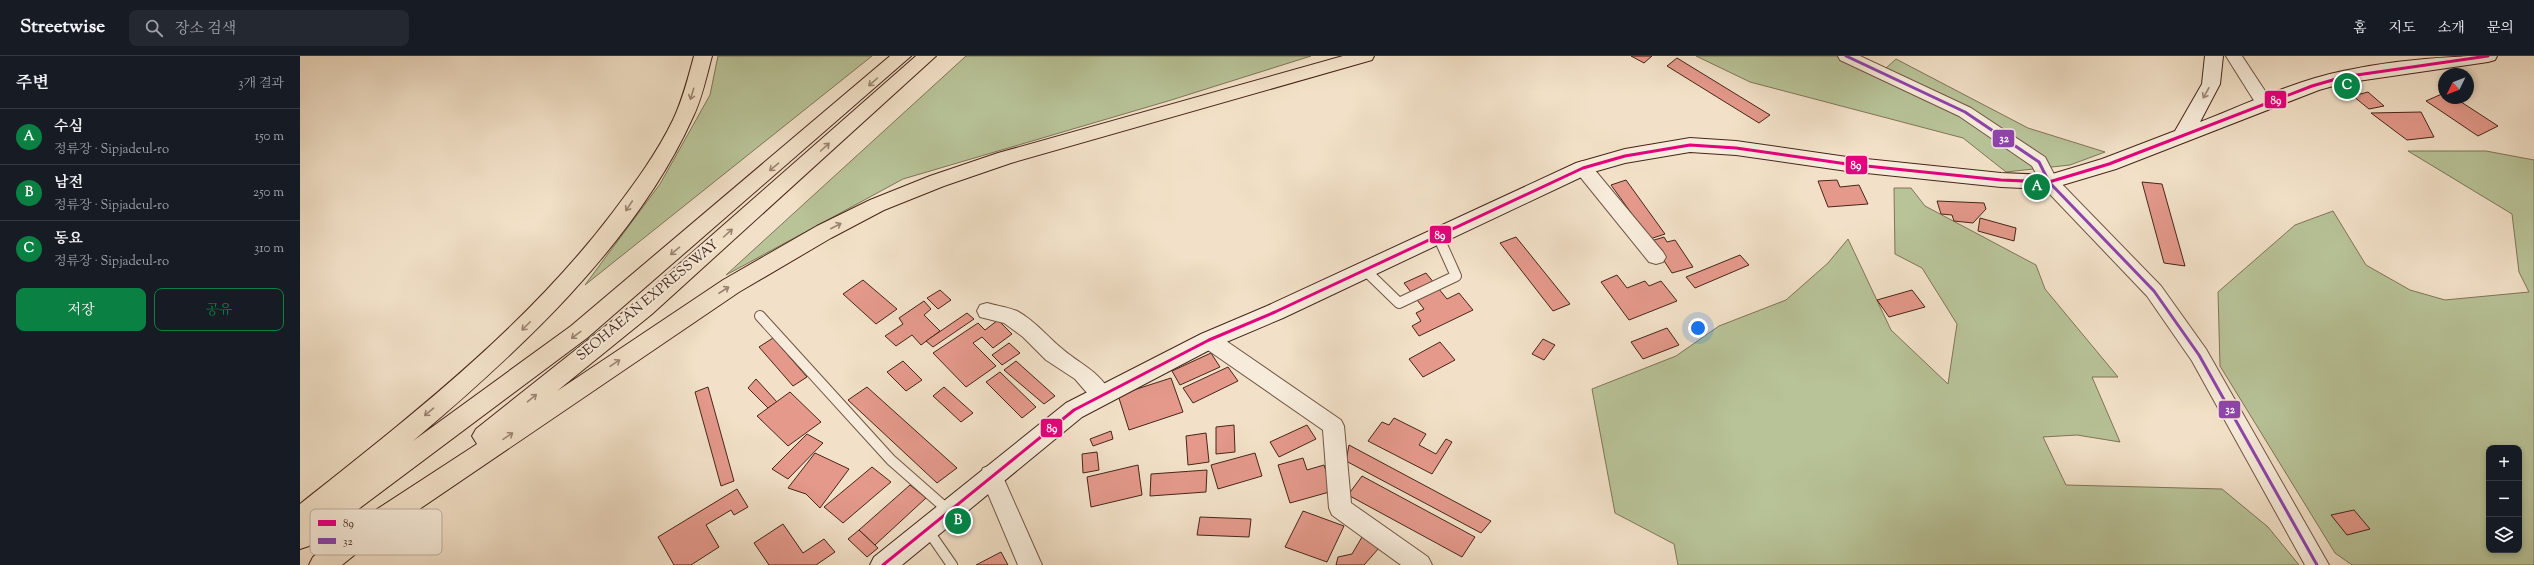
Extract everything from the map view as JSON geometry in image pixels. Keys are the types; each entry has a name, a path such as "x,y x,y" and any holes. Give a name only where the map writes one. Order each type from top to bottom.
{"highway":[{"path":"320,509 465,382 520,331 568,283 616,226 660,161 688,107 703,56"},
{"name":"SEOHAEAN EXPRESSWAY","path":"321,509 579,332 902,56"},
{"name":"SEOHAEAN EXPRESSWAY","path":"394,509 644,308 927,56"},
{"path":"400,509 731,286 782,254 877,205 1005,158 1365,56"},
{"path":"300,538 310,523"},
{"path":"322,565 335,555"}],"main road":[{"path":"2181,138 2211,84 2214,56"},
{"path":"883,565 991,475 1074,410 1209,340 1365,270 1583,168 1625,156 1690,145 1736,148 1847,164 2001,180 2049,182 2109,164 2181,138 2264,103 2344,77 2488,56"}],"street":[{"path":"1846,56 1965,112 2039,162 2049,182 2154,291 2199,355 2317,565"},
{"path":"2234,56 2264,103"},
{"path":"1583,168 1656,257"},
{"path":"988,311 1010,317 1030,331 1053,354 1082,373 1101,395"},
{"path":"1209,340 1333,426 1340,508 1420,565"},
{"path":"991,475 1030,565"}],"lane":[{"path":"1365,270 1399,303 1406,300 1456,276 1438,236"},
{"path":"760,316 891,460 949,511"},
{"path":"927,529 952,565"}],"green space":[{"path":"718,56 872,56 585,285 660,184 710,95"},
{"path":"966,56 1311,56 1168,101 903,179 726,275"},
{"path":"1696,56 1842,56 1885,69 1896,59 2028,128 2105,152 2070,165 2006,172 1963,138 1750,82"},
{"path":"2408,151 2486,151 2534,160 2534,565 2352,565 2335,553 2220,366 2218,292 2295,225 2333,211 2366,265 2410,290 2445,300 2529,292 2519,272 2512,214"},
{"path":"1894,188 1911,188 1925,206 2036,265 2045,289 2118,377 2092,377 2120,442 2077,435 2043,437 2066,485 2222,489 2268,527 2299,565 1678,565 1674,544 1615,513 1592,389 1676,356 1719,326 1786,300 1828,263 1848,239 1891,330 1948,384 1957,324 1922,268 1895,254"}],"building":[{"path":"1631,56 1652,56 1644,63"},
{"path":"1677,58 1770,115 1759,123 1667,66"},
{"path":"2368,92 2384,106 2369,109 2353,96"},
{"path":"2438,96 2438,104 2464,104 2498,126 2478,136 2426,101"},
{"path":"2421,112 2434,137 2407,140 2371,113"},
{"path":"1626,180 1665,234 1650,239 1611,185"},
{"path":"1837,180 1840,187 1859,185 1868,204 1828,207 1818,181"},
{"path":"2142,182 2162,184 2185,266 2164,263"},
{"path":"1937,201 1984,203 1986,209 1973,223 1954,221 1952,215 1941,214"},
{"path":"1980,218 2016,228 2014,241 1978,231"},
{"path":"1516,237 1570,304 1553,311 1500,243"},
{"path":"1664,237 1667,242 1675,240 1693,267 1672,273 1651,241"},
{"path":"1740,255 1749,265 1695,288 1686,277"},
{"path":"1426,273 1447,299 1459,293 1473,310 1419,336 1412,326 1421,321 1416,313 1424,309 1404,283"},
{"path":"1617,275 1627,288 1645,281 1649,286 1661,281 1677,301 1629,320 1601,282"},
{"path":"863,280 897,309 876,324 843,294"},
{"path":"940,290 951,300 938,309 927,298"},
{"path":"1912,290 1925,307 1889,317 1877,300"},
{"path":"924,301 931,309 924,315 940,331 921,345 912,335 896,346 885,336 903,324 899,318"},
{"path":"967,313 974,319 933,347 926,341"},
{"path":"998,320 1012,334 993,348 982,337 973,343 996,366 966,387 933,353 978,323 985,330"},
{"path":"1667,328 1679,345 1643,359 1631,342"},
{"path":"773,338 807,377 793,386 759,347"},
{"path":"1543,339 1555,345 1544,360 1532,354"},
{"path":"1440,342 1455,360 1423,377 1409,359"},
{"path":"1009,343 1020,353 1002,365 992,355"},
{"path":"1211,353 1220,367 1180,385 1172,371"},
{"path":"903,361 922,380 906,391 887,372"},
{"path":"1016,361 1055,396 1044,404 1004,370"},
{"path":"1228,367 1238,381 1193,403 1183,388"},
{"path":"1000,372 1036,407 1022,418 986,382"},
{"path":"1171,378 1183,412 1129,430 1118,395"},
{"path":"756,379 777,402 768,408 748,388"},
{"path":"708,387 734,481 721,486 695,392"},
{"path":"867,387 957,468 937,483 848,400"},
{"path":"944,387 973,413 961,422 933,396"},
{"path":"790,392 821,422 788,446 757,416"},
{"path":"1394,418 1426,434 1419,445 1436,454 1446,439 1452,442 1432,474 1368,441 1382,422 1389,425"},
{"path":"1234,425 1235,452 1216,454 1216,427"},
{"path":"1307,425 1316,439 1279,457 1270,442"},
{"path":"1111,431 1113,439 1093,446 1090,439"},
{"path":"1206,433 1209,462 1188,465 1186,436"},
{"path":"807,434 823,443 788,479 772,469"},
{"path":"1349,445 1491,521 1481,533 1346,461"},
{"path":"1097,452 1099,470 1083,473 1082,454"},
{"path":"815,453 849,469 820,508 806,494 788,488"},
{"path":"1255,453 1262,476 1218,489 1211,465"},
{"path":"1303,458 1307,470 1324,465 1333,491 1290,503 1278,465"},
{"path":"1138,465 1142,495 1091,507 1087,477"},
{"path":"872,467 891,482 843,523 824,507"},
{"path":"1207,470 1206,492 1150,496 1151,474"},
{"path":"1362,476 1475,537 1462,557 1348,495"},
{"path":"910,485 926,498 875,545 859,530"},
{"path":"737,489 748,507 734,515 731,510 706,525 719,547 691,565 674,565 658,537"},
{"path":"2354,510 2370,529 2347,535 2331,515"},
{"path":"1303,511 1344,526 1327,562 1285,547"},
{"path":"1200,517 1251,519 1249,537 1197,535"},
{"path":"783,524 803,553 824,539 835,552 816,565 769,565 754,543"},
{"path":"859,530 878,548 867,557 848,539"},
{"path":"1362,537 1379,548 1364,565 1336,565 1338,557 1352,554"},
{"path":"1001,552 1008,565 976,565"}],"transit line":[{"name":"32","path":"1846,56 1965,112 2039,162 2049,182 2154,291 2199,355 2317,565"},
{"name":"89","path":"883,565 1074,410 1209,340 1275,312 1583,168 1625,156 1690,145 1736,148 1847,164 2001,180 2049,182 2109,164 2312,86 2343,77 2488,56"}],"place":[{"name":"동요","path":"2347,86"},
{"name":"수심","path":"2037,187"},
{"name":"남전","path":"958,521"}]}
